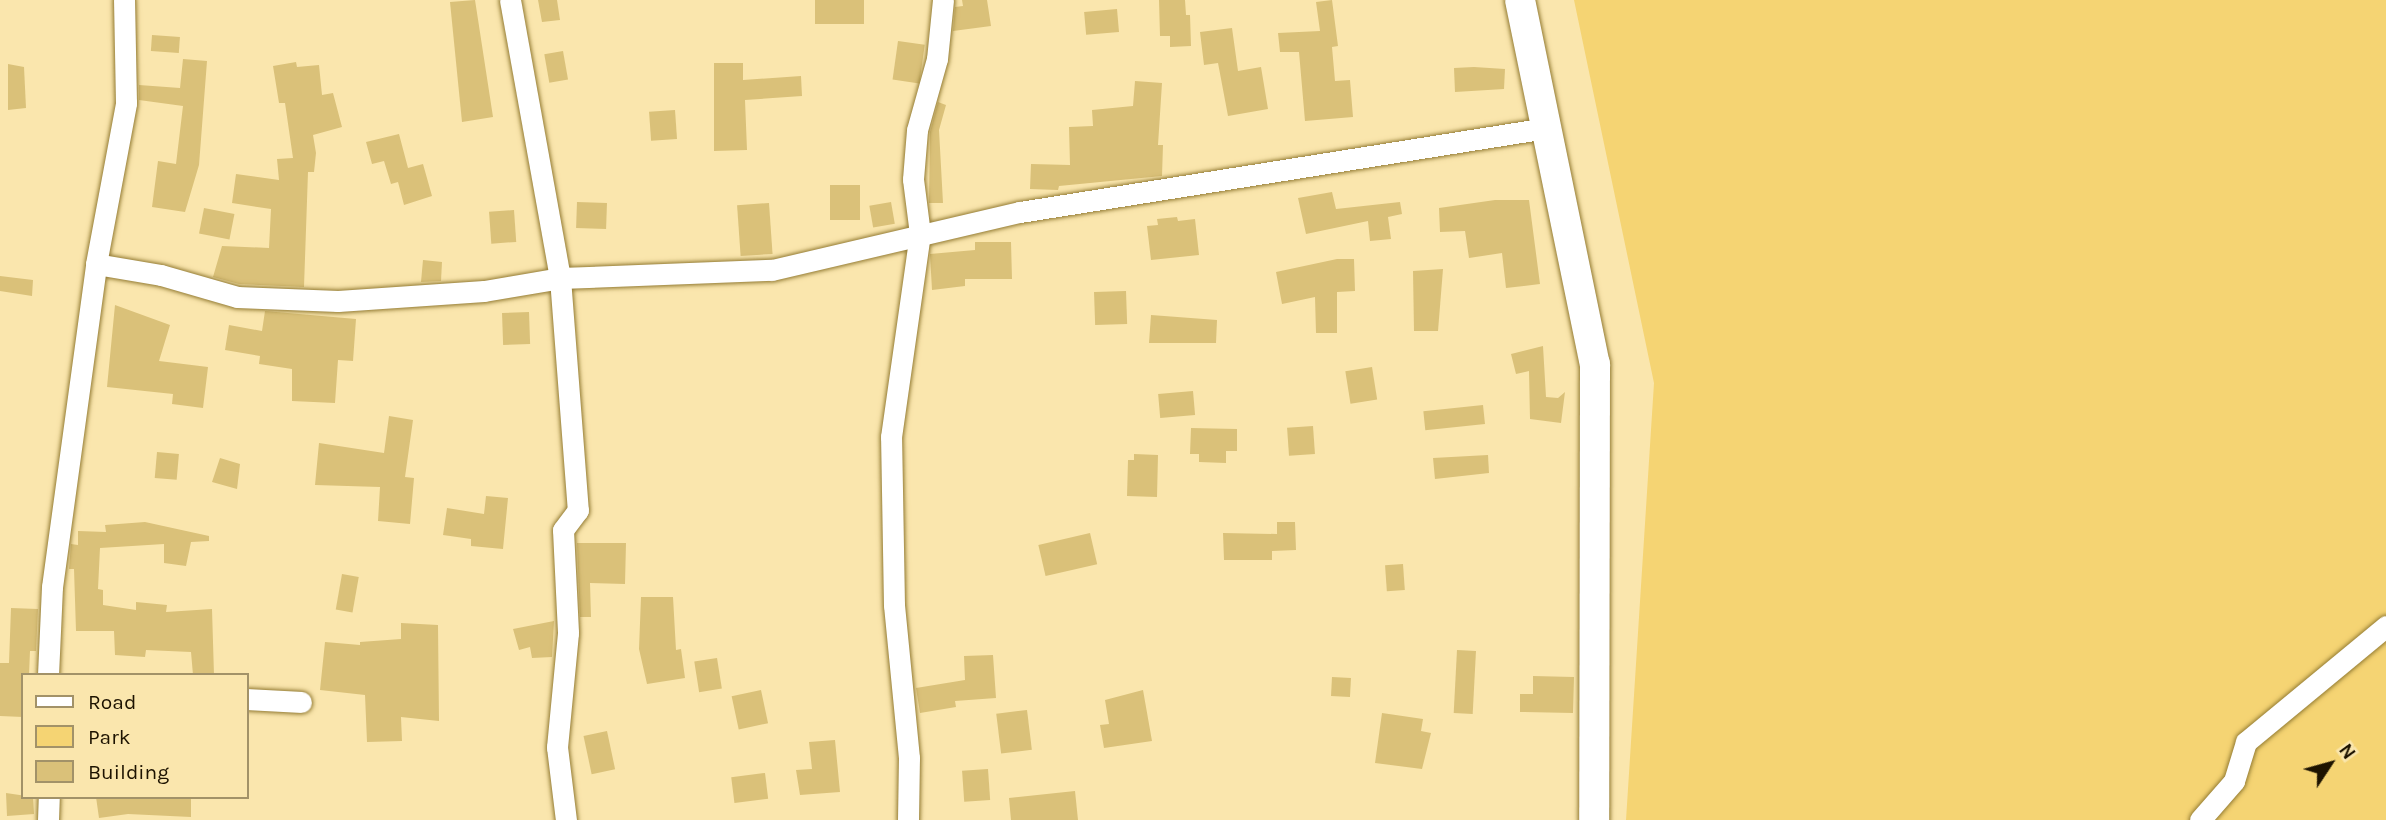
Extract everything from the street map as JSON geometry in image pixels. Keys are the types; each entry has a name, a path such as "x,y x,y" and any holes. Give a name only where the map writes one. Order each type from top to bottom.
{"street":[{"path":"48,673 52,587 96,264 125,103 124,0"},
{"path":"510,0 561,278 578,510 563,530 568,633 557,747 566,820"},
{"path":"908,820 909,758 894,605 891,437 920,234 913,178 917,130 937,59 943,0"},
{"path":"1520,0 1595,364 1594,820"},
{"path":"96,264 161,275 237,297 338,301 484,291 561,278 772,270 1020,212 1546,128"},
{"path":"2200,820 2234,781 2246,742 2386,626"},
{"path":"248,699 301,702"},
{"path":"48,820 49,799"}],"green space":[{"path":"1574,0 2386,0 2386,820 1626,820 1654,383"}],"building":[{"path":"475,0 493,117 462,122 450,2"},
{"path":"538,0 557,0 560,20 542,22"},
{"path":"815,0 864,0 864,24 815,24"},
{"path":"962,0 987,0 991,26 953,31 955,7 963,6"},
{"path":"1159,0 1185,0 1186,15 1190,15 1191,46 1170,47 1170,36 1160,36"},
{"path":"1332,0 1338,46 1332,47 1335,81 1350,80 1353,117 1305,121 1299,52 1280,52 1278,33 1320,31 1316,2"},
{"path":"1117,9 1119,32 1086,35 1084,12"},
{"path":"1232,28 1238,71 1261,67 1268,109 1228,116 1218,63 1204,65 1200,32"},
{"path":"152,35 180,37 179,53 151,51"},
{"path":"898,41 925,45 919,83 893,80"},
{"path":"563,51 568,80 549,83 544,54"},
{"path":"183,59 207,61 199,165 185,212 152,207 158,161 176,164 183,106 139,100 139,85 180,88"},
{"path":"296,62 297,67 319,65 322,95 333,93 342,127 313,135 316,153 314,172 308,172 304,287 239,284 213,277 222,246 269,248 271,209 232,203 236,174 279,180 277,159 293,158 285,103 279,103 273,66"},
{"path":"714,63 743,63 743,80 801,76 802,96 745,100 747,150 714,151"},
{"path":"8,64 24,67 26,108 8,110"},
{"path":"1454,68 1505,69 1504,89 1455,92"},
{"path":"1135,81 1162,83 1158,145 1163,145 1162,176 1059,186 1058,190 1030,189 1031,164 1070,165 1069,127 1093,126 1092,110 1133,106"},
{"path":"938,102 946,105 939,130 943,203 929,203 930,132"},
{"path":"675,110 677,139 651,141 649,112"},
{"path":"399,134 408,168 423,164 432,196 404,205 398,182 391,184 384,161 372,164 366,142"},
{"path":"830,185 860,185 860,220 830,220"},
{"path":"1332,192 1336,209 1400,202 1402,214 1388,217 1391,239 1370,241 1368,221 1306,234 1298,198"},
{"path":"1495,200 1529,200 1540,284 1506,288 1502,253 1469,258 1465,231 1440,232 1439,208"},
{"path":"577,202 607,203 606,229 576,228"},
{"path":"891,202 895,224 873,227 869,206"},
{"path":"769,203 773,254 741,256 737,205"},
{"path":"204,208 234,214 229,239 199,234"},
{"path":"514,210 516,242 491,244 489,212"},
{"path":"1177,217 1178,221 1195,219 1199,255 1151,260 1147,226 1158,225 1157,219"},
{"path":"975,242 1011,242 1012,279 965,279 965,286 932,290 930,254 975,250"},
{"path":"1337,259 1354,259 1355,291 1337,292 1337,333 1316,333 1315,297 1282,304 1276,272"},
{"path":"423,260 442,262 441,281 421,282"},
{"path":"1443,269 1438,331 1414,331 1413,271"},
{"path":"0,276 33,280 32,296 0,291"},
{"path":"1126,291 1127,324 1095,325 1094,292"},
{"path":"115,305 170,325 159,361 208,367 203,408 172,404 173,394 107,387"},
{"path":"265,311 356,319 353,361 338,360 335,403 292,401 292,369 259,364 260,356 225,350 229,325 262,331"},
{"path":"529,312 530,344 503,345 502,313"},
{"path":"1151,315 1217,320 1216,343 1149,343"},
{"path":"1543,346 1546,397 1558,398 1565,392 1561,423 1530,419 1529,371 1516,374 1511,354"},
{"path":"1372,367 1377,400 1350,404 1345,371"},
{"path":"1193,391 1195,415 1160,418 1158,394"},
{"path":"1483,405 1485,424 1425,430 1423,411"},
{"path":"389,416 413,420 405,477 414,478 410,524 378,521 380,487 315,485 319,443 384,453"},
{"path":"1313,426 1315,454 1289,456 1287,428"},
{"path":"1191,428 1237,429 1237,451 1226,451 1226,463 1199,462 1199,454 1190,454"},
{"path":"157,452 179,454 177,480 155,478"},
{"path":"1134,454 1158,455 1157,497 1127,496 1128,460 1134,460"},
{"path":"1488,455 1489,473 1435,479 1433,458"},
{"path":"220,458 240,464 237,489 212,482"},
{"path":"486,496 508,498 503,549 471,546 471,539 443,535 447,508 484,514"},
{"path":"145,522 209,536 209,541 191,542 186,566 164,563 164,544 100,548 98,589 103,590 103,605 136,610 136,602 167,605 166,612 212,609 214,673 193,673 191,652 146,650 145,657 115,655 114,631 76,631 74,569 69,569 71,544 78,545 78,531 106,532 105,525"},
{"path":"1277,522 1295,522 1296,550 1272,551 1272,560 1224,560 1223,533 1277,534"},
{"path":"1090,533 1097,564 1046,576 1038,545"},
{"path":"577,543 626,543 625,584 590,583 591,617 580,617"},
{"path":"1403,564 1405,590 1387,591 1385,565"},
{"path":"342,574 359,577 352,612 336,609"},
{"path":"641,597 673,597 676,650 681,649 685,678 647,684 639,649"},
{"path":"11,608 38,609 36,651 30,651 29,673 21,673 21,717 0,716 0,663 9,663"},
{"path":"554,621 552,657 532,658 530,647 519,650 513,629"},
{"path":"401,623 438,625 439,721 401,717 402,741 367,742 365,695 320,690 325,642 360,645 360,642 401,639"},
{"path":"1457,650 1476,651 1473,714 1454,713"},
{"path":"993,655 996,698 955,701 956,707 920,713 916,688 965,680 964,656"},
{"path":"717,658 722,689 699,692 694,662"},
{"path":"1533,676 1574,677 1573,713 1520,712 1520,694 1533,694"},
{"path":"1332,677 1351,678 1350,697 1331,696"},
{"path":"761,690 768,723 739,729 732,696"},
{"path":"1143,690 1152,741 1104,748 1100,725 1109,724 1105,700"},
{"path":"1027,710 1032,750 1001,753 996,714"},
{"path":"1382,713 1423,719 1421,731 1431,733 1422,769 1375,763"},
{"path":"607,731 615,769 592,774 584,736"},
{"path":"835,740 840,792 800,795 796,770 812,769 809,742"},
{"path":"988,769 990,800 964,802 962,771"},
{"path":"765,773 768,799 734,803 731,777"},
{"path":"1075,791 1078,820 1011,820 1009,798"},
{"path":"6,793 21,795 21,799 33,799 34,814 7,816"},
{"path":"96,799 191,799 191,817 128,814 99,818"}]}
